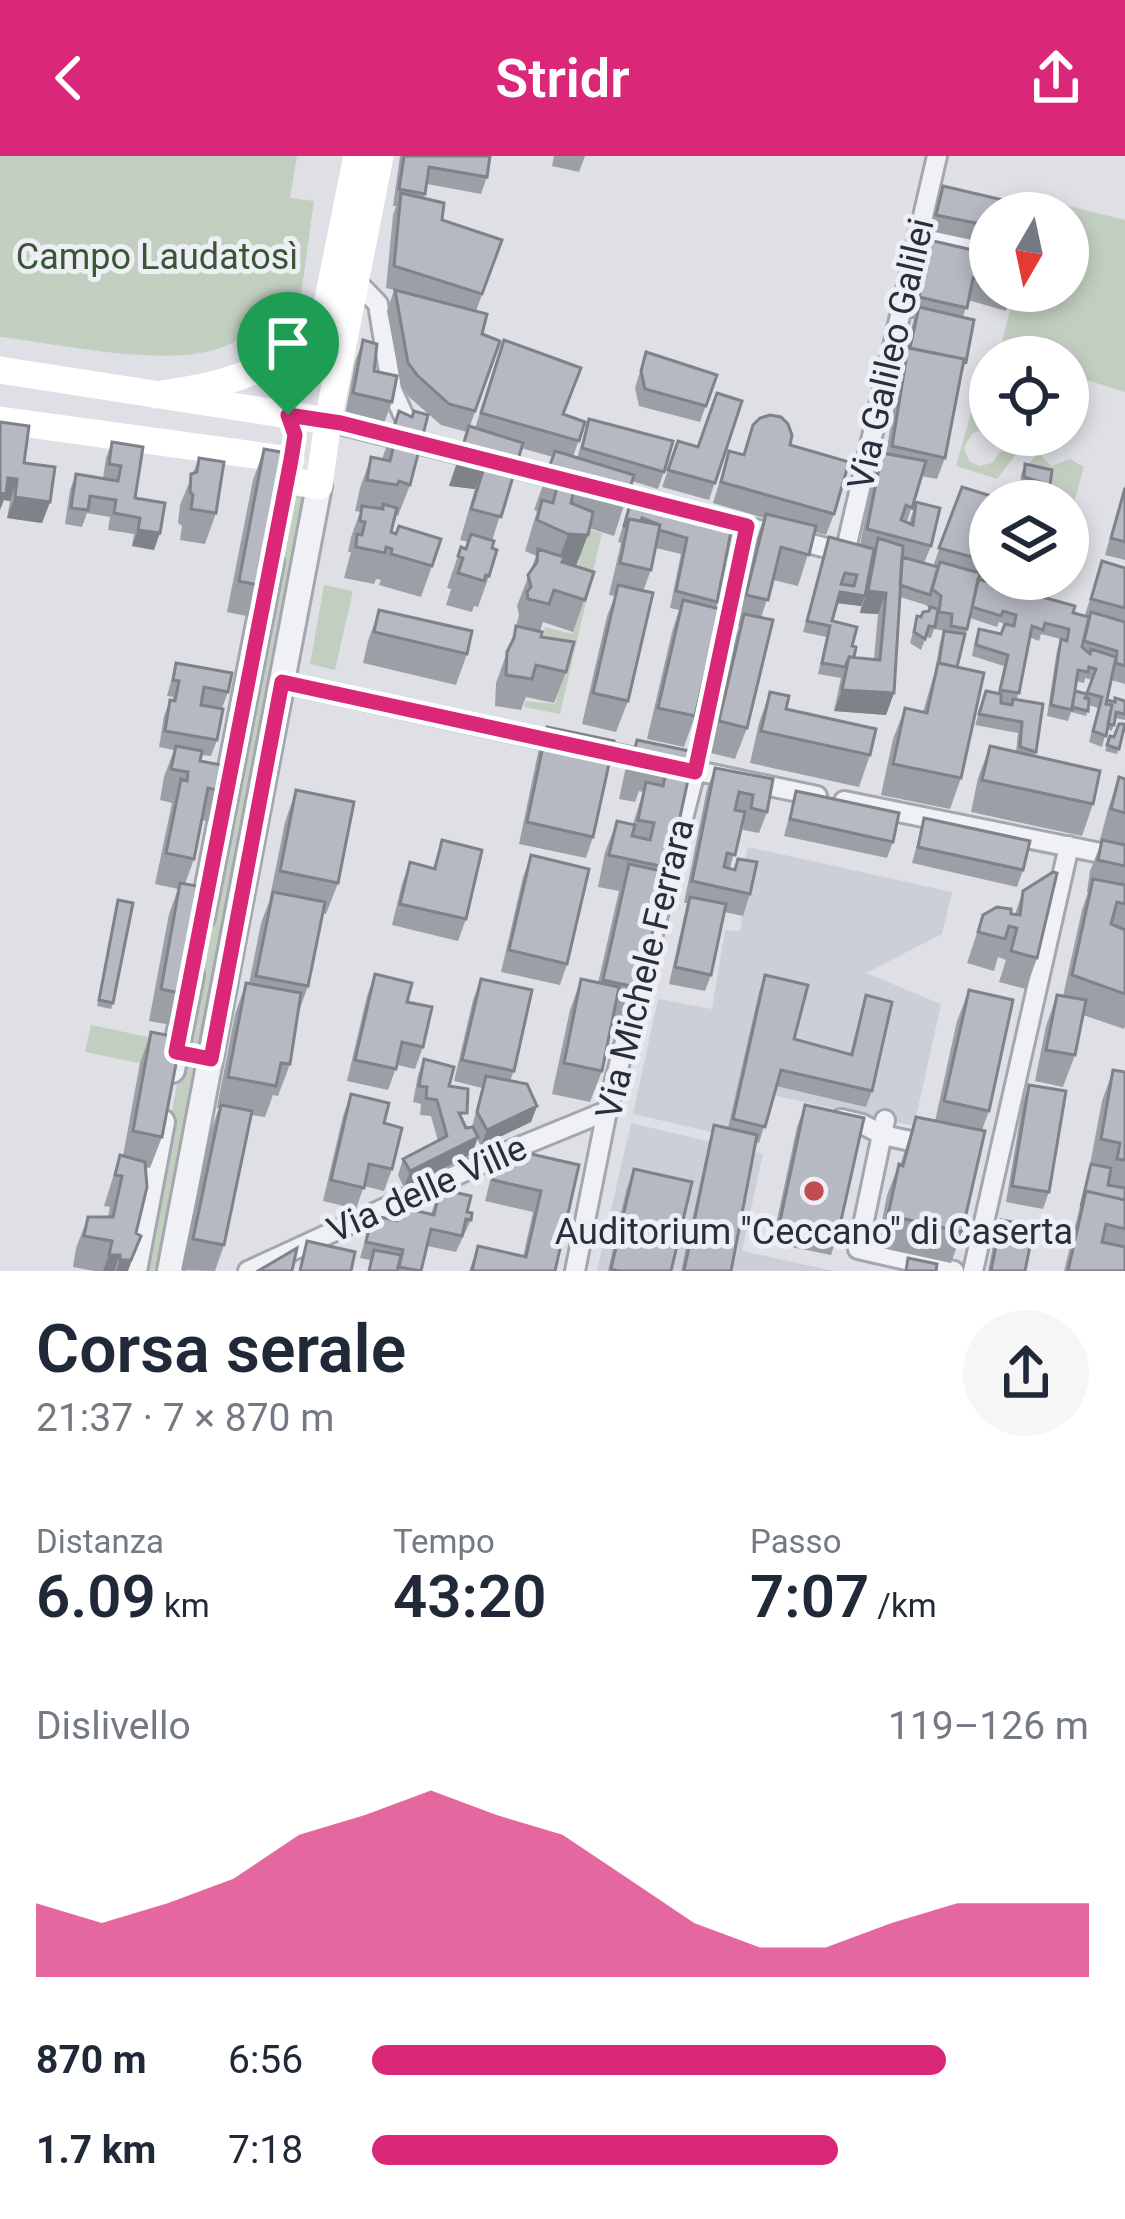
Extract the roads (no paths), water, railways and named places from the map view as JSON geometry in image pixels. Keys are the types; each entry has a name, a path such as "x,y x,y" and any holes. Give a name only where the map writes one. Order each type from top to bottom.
{"main road":[{"path":"156,394 234,380 279,358 315,326 326,309 357,156"},
{"path":"0,420 284,494 319,486 380,156"},
{"path":"0,370 328,421"},
{"path":"284,494 295,435 289,415"},
{"path":"284,494 328,421"}],"street":[{"name":"Via Galileo Galilei","path":"845,553 937,156"},
{"path":"916,243 969,250"},
{"path":"916,243 969,263"},
{"path":"355,280 378,304 392,391 418,443"},
{"path":"328,421 580,484"},
{"path":"170,1271 319,486"},
{"path":"134,1271 284,494"},
{"path":"687,511 870,560"},
{"name":"Via Michele Ferrara","path":"575,1271 607,1112 695,772 747,526"},
{"path":"282,682 695,772 1125,858"},
{"path":"973,1271 1069,846"},
{"path":"176,1052 211,1059"},
{"name":"Via delle Ville","path":"248,1271 509,1150 607,1112"},
{"path":"820,1114 952,1150"},
{"path":"854,1271 884,1128"},
{"path":"975,1154 999,1159"},
{"path":"858,1249 954,1271"}],"place":[{"name":"Auditorium \"Ceccano\" di Caserta","path":"814,1191"}],"park label":[{"name":"Campo Laudatosì","path":"157,257"}]}
